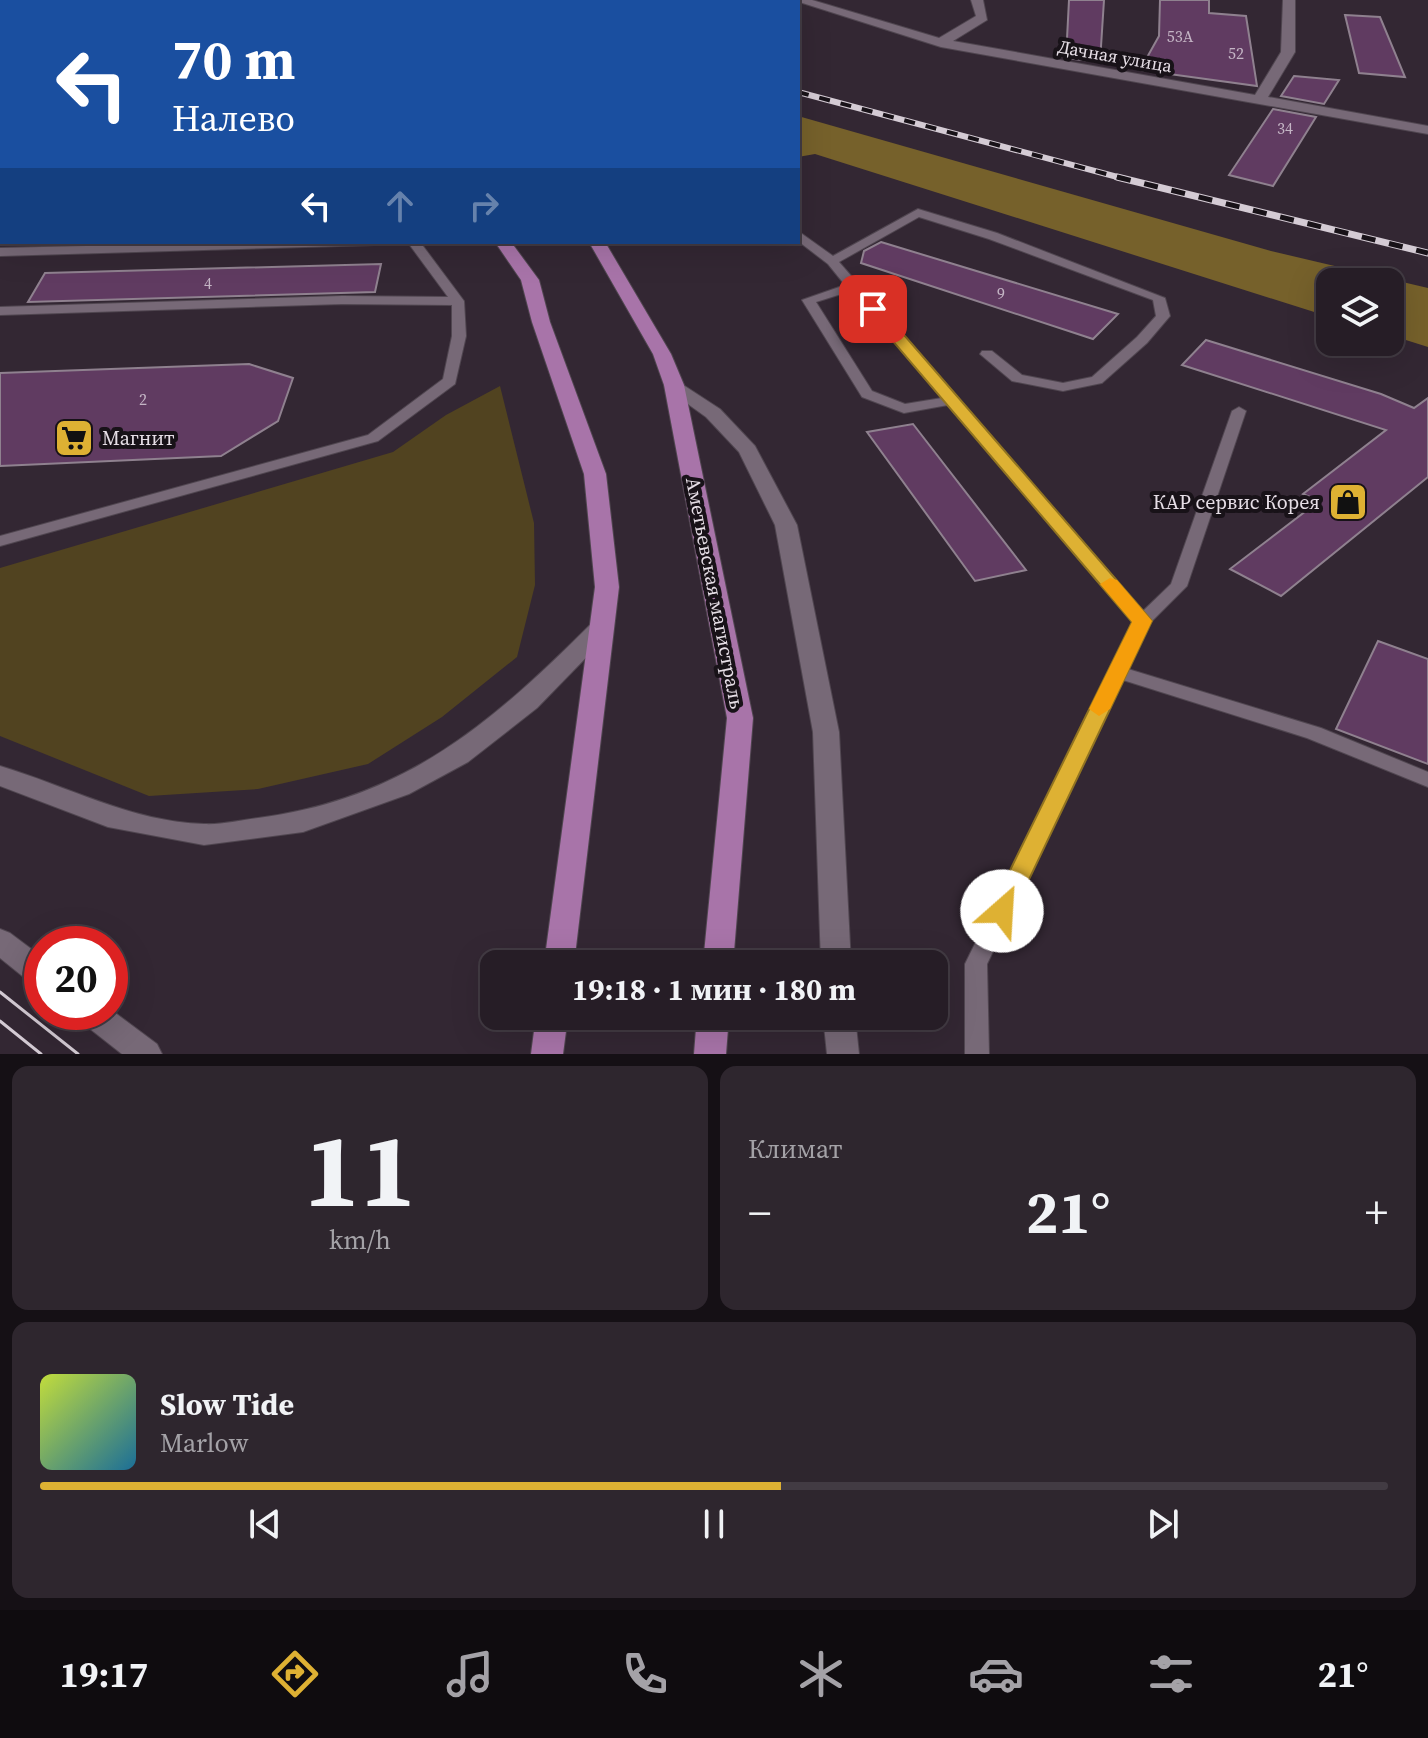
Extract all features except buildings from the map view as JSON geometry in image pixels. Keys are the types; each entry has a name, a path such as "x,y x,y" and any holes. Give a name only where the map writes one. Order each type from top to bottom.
{"main road":[{"path":"504,244 530,280 541,322 595,474 607,587 561,950"},
{"name":"Аметьевская магистраль","path":"598,244 662,354 674,385 740,718 719,950"},
{"path":"547,1054 550,1030"},
{"path":"710,1054 712,1030"}],"street":[{"name":"Дачная улица","path":"800,0 941,43 1428,130"},
{"path":"941,43 983,17 977,0"},
{"path":"1259,100 1288,52 1289,0"},
{"path":"674,385 713,413 748,450 786,525 826,732 835,950"},
{"path":"0,776 108,817 204,835 303,822 400,787 459,755 528,702 600,629"},
{"path":"0,941 24,960"},
{"path":"115,1030 146,1054"},
{"path":"840,1030 843,1054"}],"lane":[{"path":"832,261 918,213 1006,240 1159,298 1163,316 1142,340 1097,380 1063,387 1017,378 987,354"},
{"path":"800,237 832,261 1142,621"},
{"path":"0,252 323,244"},
{"path":"0,541 373,438 450,381 459,336 458,301 415,244"},
{"path":"854,286 808,300 867,394 904,409 952,400"},
{"path":"0,311 342,300 458,301"},
{"path":"977,1054 976,964 1142,621 1179,586 1239,411"},
{"path":"1117,672 1267,716 1389,761 1428,780"}],"shaded area":[{"path":"800,117 1271,251 1343,268 1316,268 1316,313 815,154 800,157"},
{"path":"1404,282 1428,288 1428,347 1404,339"},
{"path":"500,386 534,523 535,585 517,657 442,717 368,764 258,789 149,796 0,736 0,568 393,452 446,415"}],"tram line":[{"path":"0,992 78,1054"},
{"path":"0,1021 41,1054"}],"railway":[{"path":"800,93 1123,178"},
{"path":"1117,177 1123,178"},
{"path":"1123,178 1428,253"}],"slow traffic":[{"path":"1099,709 1142,621 1110,584"}],"place":[{"name":"Магнит","path":"74,438"},
{"name":"КАР сервис Корея","path":"1348,502"}],"route":[{"path":"873,309 1142,621 1002,911"}]}
